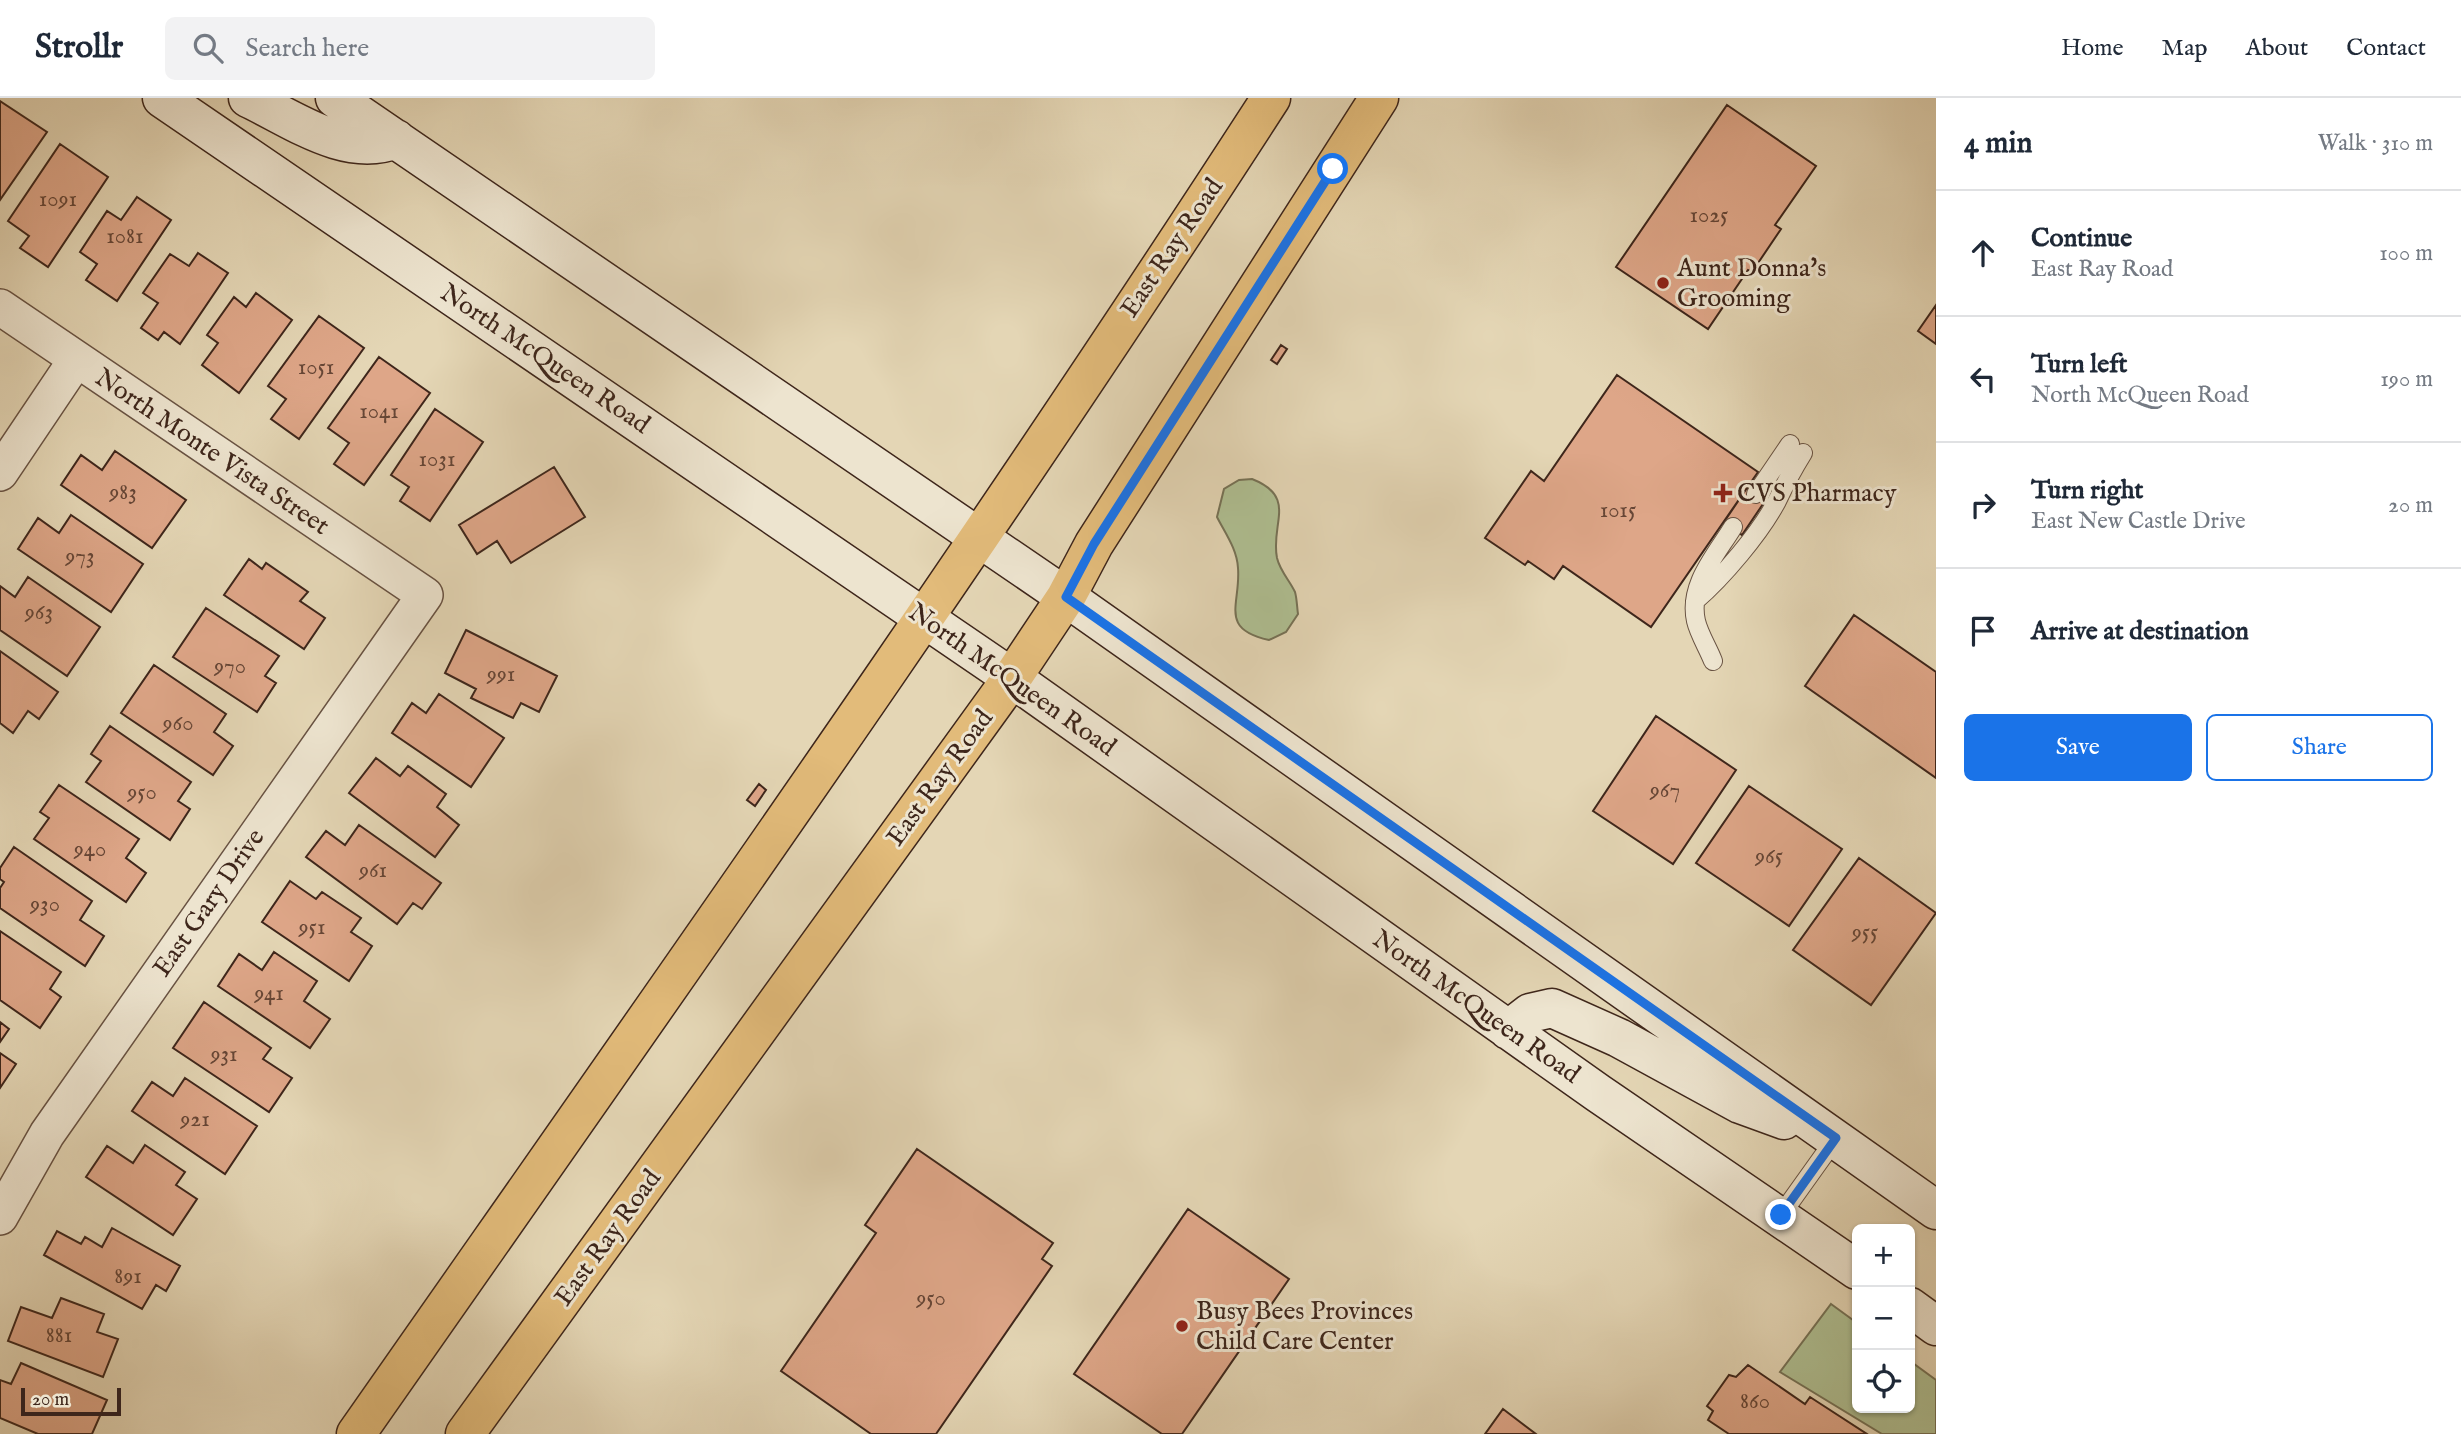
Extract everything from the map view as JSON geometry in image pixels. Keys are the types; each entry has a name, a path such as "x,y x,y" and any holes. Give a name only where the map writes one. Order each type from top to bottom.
{"main road":[{"name":"North McQueen Road","path":"162,98 1012,678 1508,1030 1781,1215 1852,1266"},
{"path":"248,98 344,144 377,147 396,139"},
{"path":"335,98 1066,597 1936,1210"},
{"name":"East Ray Road","path":"356,1434 596,1094 924,619 1271,98"},
{"name":"East Ray Road","path":"465,1434 1012,678 1066,597 1094,544 1372,105"},
{"path":"1508,1030 1530,1013 1552,1008 1619,1038 1740,1104 1836,1138"},
{"path":"1915,1311 1936,1326"}],"street":[{"name":"North Monte Vista Street","path":"0,307 425,595"},
{"path":"0,473 76,360"},
{"name":"East Gary Drive","path":"0,1217 47,1135 425,595"}],"lane":[{"path":"1695,601 1724,574 1777,500 1796,449 1756,494"},
{"path":"1713,661 1696,621 1695,601 1700,580 1733,527"},
{"path":"1781,1215 1836,1138"}],"green space":[{"path":"1252,479 1266,486 1278,503 1277,558 1295,592 1298,614 1286,632 1269,640 1253,635 1238,622 1237,561 1217,517 1224,489 1239,480"},
{"path":"1831,1304 1852,1319 1852,1413 1915,1413 1915,1365 1936,1380 1936,1434 1882,1434 1780,1372"}],"building":[{"path":"0,101 47,132 0,200"},
{"path":"1727,105 1816,166 1775,225 1781,229 1752,272 1748,270 1708,329 1616,267"},
{"path":"60,144 108,177 48,267 20,248 29,236 8,221"},
{"path":"137,197 171,220 117,301 86,280 97,264 80,252 107,211 121,220"},
{"path":"198,253 228,273 180,344 164,332 158,340 141,328 158,303 143,293 170,254 189,266"},
{"path":"256,293 292,320 239,393 202,365 218,343 207,335 234,297 246,307"},
{"path":"1936,305 1936,344 1918,331"},
{"path":"319,316 364,348 299,439 271,419 286,399 268,386"},
{"path":"1281,345 1287,349 1277,364 1271,360"},
{"path":"379,357 430,393 364,485 334,464 349,443 328,428"},
{"name":"CVS Pharmacy","path":"1617,375 1758,472 1651,627 1563,566 1554,579 1528,561 1525,565 1485,538 1531,471 1544,481"},
{"path":"435,409 483,442 430,521 400,501 409,487 391,475"},
{"path":"115,451 186,500 152,548 61,485 81,455 102,470"},
{"path":"554,467 585,517 511,563 497,541 477,554 459,525"},
{"path":"1747,488 1765,501 1742,535 1724,522"},
{"path":"71,515 143,564 111,612 18,549 38,518 59,533"},
{"path":"249,559 262,569 266,563 308,592 300,601 325,618 304,649 224,595"},
{"path":"28,577 100,627 67,676 0,630 0,586 15,597"},
{"path":"206,608 279,656 265,676 276,683 257,712 173,657"},
{"path":"1854,615 1936,672 1936,778 1805,686"},
{"path":"466,630 557,676 539,712 521,703 513,718 471,698 476,689 445,673"},
{"path":"0,651 58,692 39,719 28,711 13,733 0,723"},
{"path":"154,665 226,714 214,732 233,746 213,775 121,713"},
{"path":"439,694 504,738 471,787 392,733 412,703 426,713"},
{"path":"1656,716 1736,770 1673,864 1593,811"},
{"path":"110,726 191,782 178,801 190,809 170,840 86,782 101,761 91,754"},
{"path":"376,758 400,776 408,766 446,794 437,807 459,825 435,857 349,793"},
{"path":"759,784 766,790 755,806 747,800"},
{"path":"59,785 139,839 126,858 146,873 126,902 34,839 49,818 40,812"},
{"path":"1749,786 1842,849 1789,926 1696,863"},
{"path":"359,825 441,883 422,909 413,903 397,924 306,857 326,831 345,845"},
{"path":"14,847 92,901 80,920 104,936 85,966 0,908 0,888 4,882 0,879 0,868"},
{"path":"1859,858 1936,913 1871,1005 1793,950"},
{"path":"290,881 316,899 322,892 361,918 351,932 372,946 349,981 262,922"},
{"path":"0,931 61,972 50,989 61,997 40,1028 0,1000"},
{"path":"274,952 317,981 304,1001 330,1019 310,1048 218,986 239,954 262,970"},
{"path":"204,1002 271,1048 263,1059 292,1078 269,1112 173,1048"},
{"path":"0,1022 9,1029 0,1042"},
{"path":"0,1053 16,1064 0,1088"},
{"path":"185,1078 257,1126 225,1174 132,1111 152,1082 173,1096"},
{"path":"145,1145 185,1172 176,1185 197,1199 173,1235 86,1177 107,1146 133,1163"},
{"path":"917,1149 1053,1243 1042,1259 1052,1266 936,1434 871,1434 781,1371 876,1233 865,1225"},
{"name":"Busy Bees Provinces Child Care Center","path":"1188,1209 1289,1279 1182,1434 1162,1434 1074,1374"},
{"path":"112,1228 180,1266 166,1291 156,1285 142,1309 44,1255 57,1231 81,1244 85,1237 102,1247"},
{"path":"61,1298 104,1314 97,1332 118,1339 103,1377 8,1341 21,1307 52,1318"},
{"path":"21,1363 107,1400 92,1434 38,1434 0,1418 0,1380 11,1384"},
{"path":"1748,1365 1805,1404 1810,1397 1867,1434 1729,1434 1708,1420 1713,1411 1707,1406 1729,1375 1736,1377"},
{"path":"1503,1409 1536,1434 1485,1434"}],"place":[{"name":"Aunt Donna's Grooming","path":"1663,283"},
{"name":"CVS Pharmacy","path":"1723,493"},
{"name":"Busy Bees Provinces Child Care Center","path":"1182,1326"}],"route":[{"path":"1333,169 1094,544 1066,597 1836,1138 1781,1215"}]}
